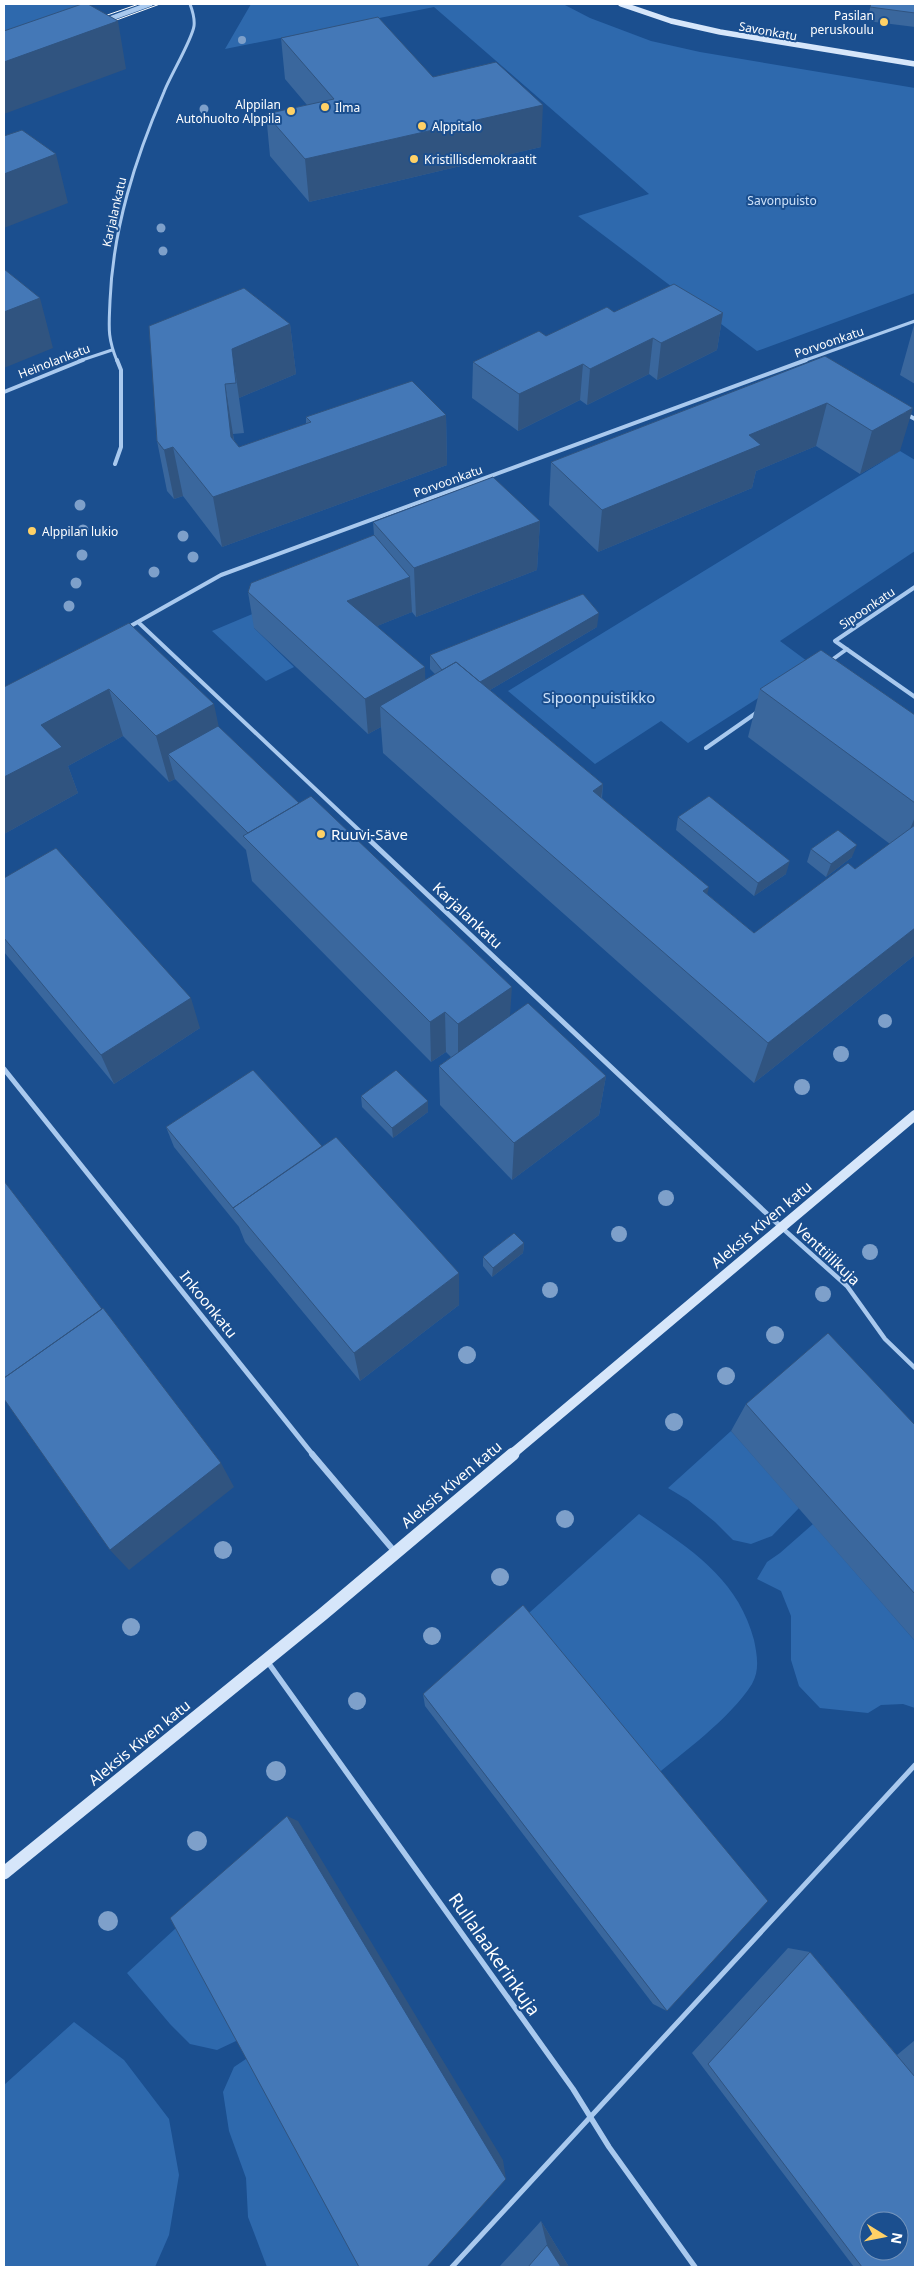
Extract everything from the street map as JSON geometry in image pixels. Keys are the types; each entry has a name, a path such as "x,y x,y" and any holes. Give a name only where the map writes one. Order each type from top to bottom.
{"main road":[{"name":"Savonkatu","path":"621,4 671,21 720,32 915,64"},
{"name":"Aleksis Kiven katu","path":"4,1873 395,1553 915,1115"}],"street":[{"path":"99,23 150,4"},
{"name":"Karjalankatu","path":"115,464 121,447 121,370 109,341 117,231 137,160 164,91 194,28 194,15 190,4"},
{"name":"Porvoonkatu","path":"122,631 221,575 764,374 915,321"},
{"name":"Heinolankatu","path":"4,392 70,364 112,350"},
{"path":"814,358 821,362"},
{"path":"899,409 915,419"},
{"name":"Sipoonkatu","path":"915,587 835,641 915,697"},
{"name":"Karjalankatu","path":"138,622 781,1227"},
{"path":"826,665 847,649"},
{"path":"706,748 762,709"},
{"name":"Inkoonkatu","path":"4,1069 312,1454 395,1553"},
{"name":"Venttiilikuja","path":"781,1227 847,1286 885,1339 915,1368"},
{"name":"Rullalaakerinkuja","path":"266,1660 334,1753 591,2117 609,2147 696,2267"}],"lane":[{"path":"452,2267 915,1765"}],"green space":[{"path":"4,4 90,4 4,36"},
{"name":"Savonpuisto","path":"251,4 563,4 590,18 651,41 700,52 915,88 915,293 757,351 578,216 649,194 434,7 225,49"},
{"name":"Sipoonpuistikko","path":"900,451 915,460 915,551 780,641 811,664 688,743 661,721 595,764 508,691"},
{"path":"482,517 254,628 294,667 266,681 212,631"},
{"path":"731,1431 799,1508 772,1536 751,1544 733,1540 688,1500 668,1488"},
{"path":"639,1514 693,1552 724,1582 747,1618 754,1640 757,1662 755,1679 731,1710 704,1736 649,1781 519,1622"},
{"path":"813,1524 915,1641 915,1708 903,1704 881,1705 868,1713 820,1708 799,1686 791,1660 791,1616 781,1591 757,1579 767,1562"},
{"path":"188,1917 253,2033 217,2050 190,2044 170,2024 127,1973"},
{"path":"74,2022 124,2060 169,2119 179,2175 169,2235 155,2267 4,2267 4,2085"},
{"path":"261,2049 381,2267 267,2267 248,2217 246,2178 229,2131 223,2092 234,2067"}],"building":[{"path":"82,4 88,4 118,21 4,62 4,31"},
{"path":"871,4 915,4 915,13 870,7"},
{"path":"378,17 433,77 496,62 543,105 305,159 266,114 334,99 281,38"},
{"path":"22,130 56,154 4,174 4,136"},
{"path":"4,269 40,298 4,312"},
{"path":"674,284 723,313 661,343 653,338 590,369 583,364 519,394 473,362 539,331 546,336 607,307 614,312"},
{"path":"244,288 290,324 232,349 236,383 225,384 231,437 239,447 311,422 306,417 412,381 446,415 213,497 173,447 164,450 157,441 149,326"},
{"path":"825,356 913,408 872,431 827,403 749,435 761,445 602,510 551,462"},
{"path":"493,477 540,521 414,568 373,522"},
{"path":"374,535 410,577 347,601 425,667 365,699 248,592 251,583"},
{"path":"583,594 599,613 480,682 456,662 442,670 430,655"},
{"path":"129,623 214,704 156,736 109,689 41,725 62,747 4,777 4,687"},
{"path":"821,650 915,715 915,803 760,689"},
{"path":"456,662 603,784 593,791 709,887 703,891 754,933 848,863 855,869 915,825 915,928 768,1043 380,706"},
{"path":"218,726 299,803 248,833 168,754"},
{"path":"311,796 512,987 458,1024 445,1012 430,1022 243,836"},
{"path":"709,796 790,861 758,883 678,817"},
{"path":"838,830 857,845 831,864 811,849"},
{"path":"56,848 191,998 101,1055 4,938 4,878"},
{"path":"528,1003 606,1076 514,1143 439,1066"},
{"path":"253,1070 322,1146 233,1208 166,1127"},
{"path":"396,1070 428,1101 392,1128 361,1096"},
{"path":"336,1137 459,1273 354,1353 233,1208"},
{"path":"4,1181 102,1309 4,1378"},
{"path":"514,1233 524,1243 493,1268 483,1257"},
{"path":"103,1308 221,1463 110,1550 4,1399 4,1378"},
{"path":"828,1333 915,1425 915,1594 746,1404"},
{"path":"523,1605 768,1901 667,2011 423,1694"},
{"path":"287,1816 506,2179 427,2267 359,2267 170,1918"},
{"path":"810,1952 915,2077 915,2267 862,2267 708,2064"},
{"path":"547,2245 561,2267 528,2267"}],"tram line":[{"path":"93,20 139,4"},
{"path":"103,25 160,4"}],"place":[{"name":"Pasilan peruskoulu","path":"884,22"},
{"name":"Ilma","path":"325,107"},
{"name":"Alppilan Autohuolto Alppila","path":"291,111"},
{"name":"Alppitalo","path":"422,126"},
{"name":"Kristillisdemokraatit","path":"414,159"},
{"name":"Alppilan lukio","path":"32,531"},
{"name":"Ruuvi-Säve","path":"321,834"}]}
